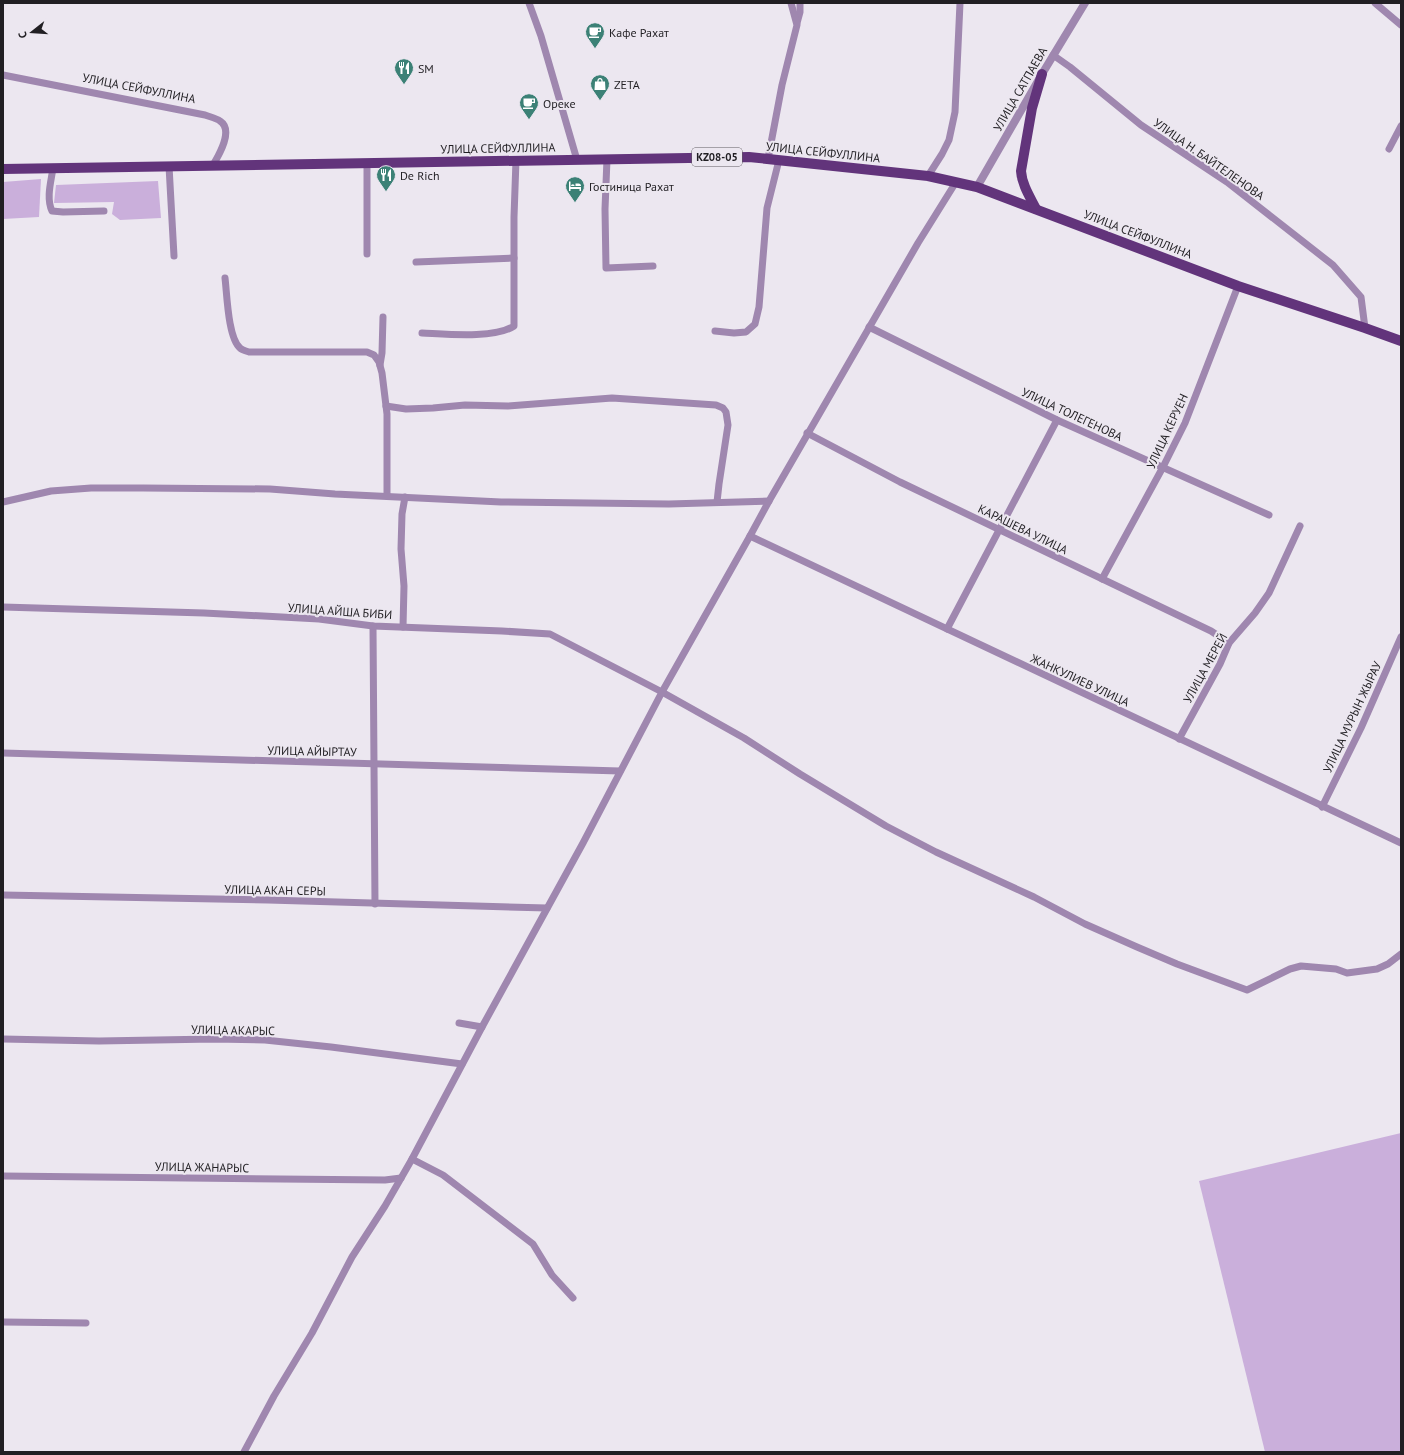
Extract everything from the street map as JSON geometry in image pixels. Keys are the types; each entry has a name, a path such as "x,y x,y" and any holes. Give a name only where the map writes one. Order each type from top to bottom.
{"main road":[{"path":"1036,209 1021,178 1021,171 1032,108 1042,74"},
{"name":"УЛИЦА СЕЙФУЛЛИНА","path":"3,169 749,156 928,176 977,187 1238,286 1401,341"}],"street":[{"path":"529,3 541,36 576,160"},
{"path":"791,3 797,25"},
{"path":"768,159 783,78 800,12 800,3"},
{"path":"928,176 949,140 955,112 960,3"},
{"name":"УЛИЦА САТПАЕВА","path":"977,187 1085,3"},
{"path":"1375,3 1401,25"},
{"name":"УЛИЦА Н. БАЙТЕЛЕНОВА","path":"1053,56 1070,67 1141,125 1227,182 1333,265 1361,297 1365,328"},
{"name":"УЛИЦА СЕЙФУЛЛИНА","path":"3,76 205,115 222,122 226,129 224,146 214,165"},
{"path":"1389,149 1401,126"},
{"path":"607,159 605,209 606,268 653,266"},
{"path":"422,333 484,334 508,330 514,326 516,160"},
{"path":"716,332 746,332 755,324 759,307 767,208 779,160"},
{"path":"367,163 367,254"},
{"path":"170,166 174,256"},
{"path":"53,168 49,194 49,204 52,211 104,211"},
{"path":"244,1452 274,1396 312,1332 352,1257 385,1206 412,1159 482,1026 583,843 662,692 807,433 918,243 956,182"},
{"path":"416,262 514,258"},
{"path":"226,278 231,328 234,339 240,348 249,352 367,352 374,356 379,362 382,373 386,406 388,496"},
{"name":"УЛИЦА КЕРУЕН","path":"1102,579 1163,468 1185,423 1238,286"},
{"path":"380,366 382,353 383,317"},
{"name":"УЛИЦА ТОЛЕГЕНОВА","path":"869,327 1058,420 1269,516"},
{"path":"386,406 406,409 465,405 508,406 612,398 716,406 723,408 726,412 728,425 717,502"},
{"path":"947,629 1058,420"},
{"name":"КАРАШЕВА УЛИЦА","path":"807,433 900,482 1210,631 1229,643"},
{"path":"3,502 24,498 40,492 91,488 270,489 335,494 501,502 668,504 769,501"},
{"path":"403,627 404,586 401,549 402,514 405,497"},
{"name":"УЛИЦА МЕРЕЙ","path":"1179,739 1220,664 1229,643 1256,613 1269,593 1300,526"},
{"name":"ЖАНКУЛИЕВ УЛИЦА","path":"750,536 1401,843"},
{"name":"УЛИЦА АЙША БИБИ","path":"3,607 320,619 373,626 550,634 662,692 744,738 886,826 924,846 1034,897 1086,924 1177,964 1223,982 1247,990 1290,969 1301,966 1336,969 1347,973 1377,969 1388,964 1401,954"},
{"path":"373,626 375,904"},
{"name":"УЛИЦА МУРЫН ЖЫРАУ","path":"1322,806 1361,728 1401,637"},
{"name":"УЛИЦА АЙЫРТАУ","path":"3,753 620,771"},
{"name":"УЛИЦА АКАН СЕРЫ","path":"3,895 268,900 547,908"},
{"path":"459,1023 482,1026"},
{"name":"УЛИЦА АКАРЫС","path":"3,1039 99,1041 214,1039 265,1040 462,1064"},
{"path":"412,1159 443,1175 533,1244 552,1275 574,1298"},
{"name":"УЛИЦА ЖАНАРЫС","path":"3,1176 345,1180 385,1180 401,1178"},
{"path":"3,1322 86,1323"}],"shaded area":[{"path":"41,179 39,217 3,219 3,182"},
{"path":"158,181 161,218 120,220 112,214 114,202 54,203 56,185"},
{"path":"1401,1133 1401,1452 1265,1452 1199,1181"}],"place":[{"name":"Кафе Рахат","path":"595,49"},
{"name":"SM","path":"404,85"},
{"name":"ZETA","path":"600,101"},
{"name":"Ореке","path":"529,120"},
{"name":"De Rich","path":"386,192"},
{"name":"Гостиница Рахат","path":"575,203"}]}
